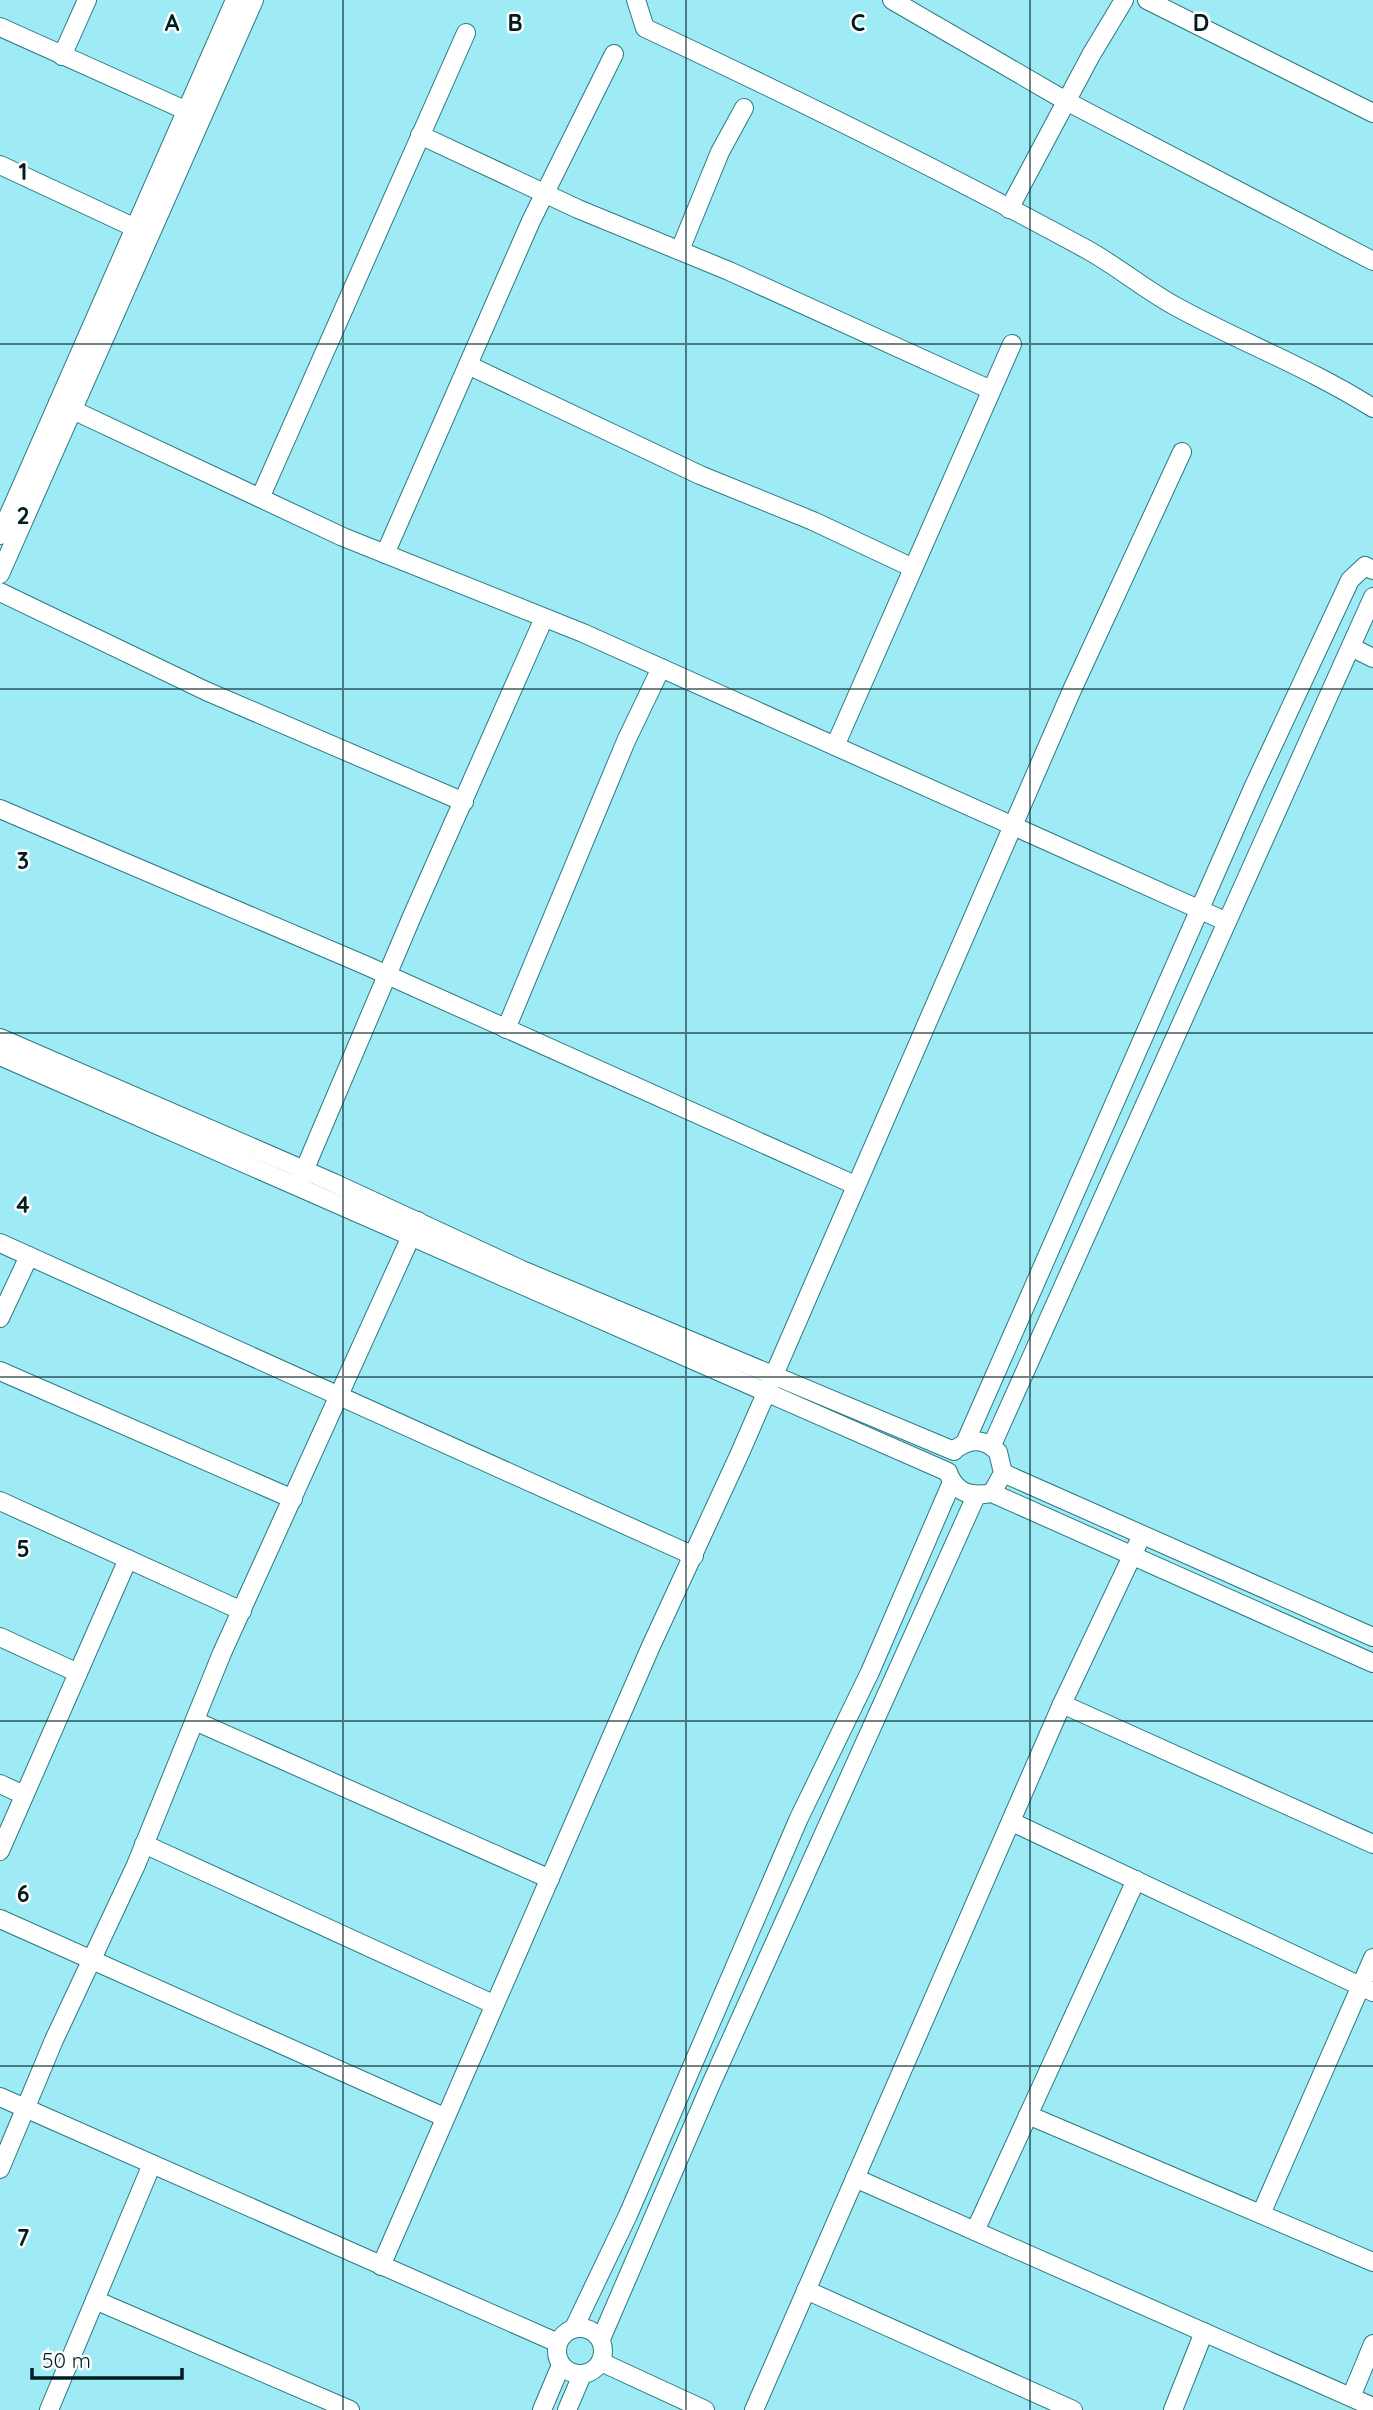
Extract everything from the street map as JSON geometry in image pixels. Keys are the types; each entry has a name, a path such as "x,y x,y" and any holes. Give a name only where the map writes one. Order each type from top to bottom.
{"street":[{"path":"62,56 87,0"},
{"path":"194,114 234,0"},
{"path":"0,574 65,407 194,114 254,0"},
{"path":"636,0 645,28 809,105 1089,251 1173,305 1371,403"},
{"path":"892,0 1066,101 1373,261"},
{"path":"1009,209 1066,101 1124,0"},
{"path":"1147,0 1373,113"},
{"path":"0,27 194,114"},
{"path":"260,498 466,33"},
{"path":"386,554 545,194 614,54"},
{"path":"680,250 720,152 744,108"},
{"path":"420,135 545,194 680,250 992,390"},
{"path":"0,165 143,231"},
{"path":"835,746 1012,344"},
{"path":"468,365 700,475 813,521 913,568"},
{"path":"65,407 386,554 661,667 1225,921"},
{"path":"0,535 65,407"},
{"path":"381,2266 493,2004 766,1393 1072,690 1182,452"},
{"path":"558,2343 574,2328 590,2300 799,1818 870,1672 960,1447 1350,580 1365,566 1373,570"},
{"path":"0,592 206,691 464,802"},
{"path":"992,1445 1225,921 1373,597"},
{"path":"297,1188 387,975 544,618"},
{"path":"1351,647 1373,658"},
{"path":"506,1029 626,741 661,667"},
{"path":"0,808 387,975 855,1185"},
{"path":"0,1038 304,1170 522,1270 773,1376 960,1447 975,1440 992,1445 1002,1459 1003,1473 984,1494 711,2084 601,2339 604,2355 601,2362 596,2368 582,2375 567,2410"},
{"path":"0,1056 766,1393 950,1477 958,1489 984,1494 1132,1555 1373,1663"},
{"path":"0,2169 144,1844 242,1611 418,1221"},
{"path":"0,1243 694,1556"},
{"path":"0,1318 29,1256"},
{"path":"0,1371 293,1499"},
{"path":"1003,1473 1373,1637"},
{"path":"0,1501 242,1611"},
{"path":"754,2410 1062,1704 1142,1535"},
{"path":"0,1851 128,1559"},
{"path":"0,1637 78,1673"},
{"path":"1062,1704 1373,1844"},
{"path":"195,1721 550,1879"},
{"path":"0,1784 24,1795"},
{"path":"1012,1822 1366,1989"},
{"path":"144,1844 493,2004"},
{"path":"975,2231 1136,1881"},
{"path":"0,1919 444,2117"},
{"path":"1261,2214 1366,1989 1373,1958"},
{"path":"0,2097 558,2343"},
{"path":"1028,2115 1373,2262"},
{"path":"48,2410 152,2164"},
{"path":"855,2178 1373,2407"},
{"path":"806,2290 1073,2410"},
{"path":"95,2300 350,2410"},
{"path":"574,2328 589,2329 601,2339"},
{"path":"1173,2410 1204,2332"},
{"path":"542,2410 561,2365 558,2343"},
{"path":"1350,2397 1373,2344"},
{"path":"601,2362 705,2410"},
{"path":"561,2365 582,2375"}]}
